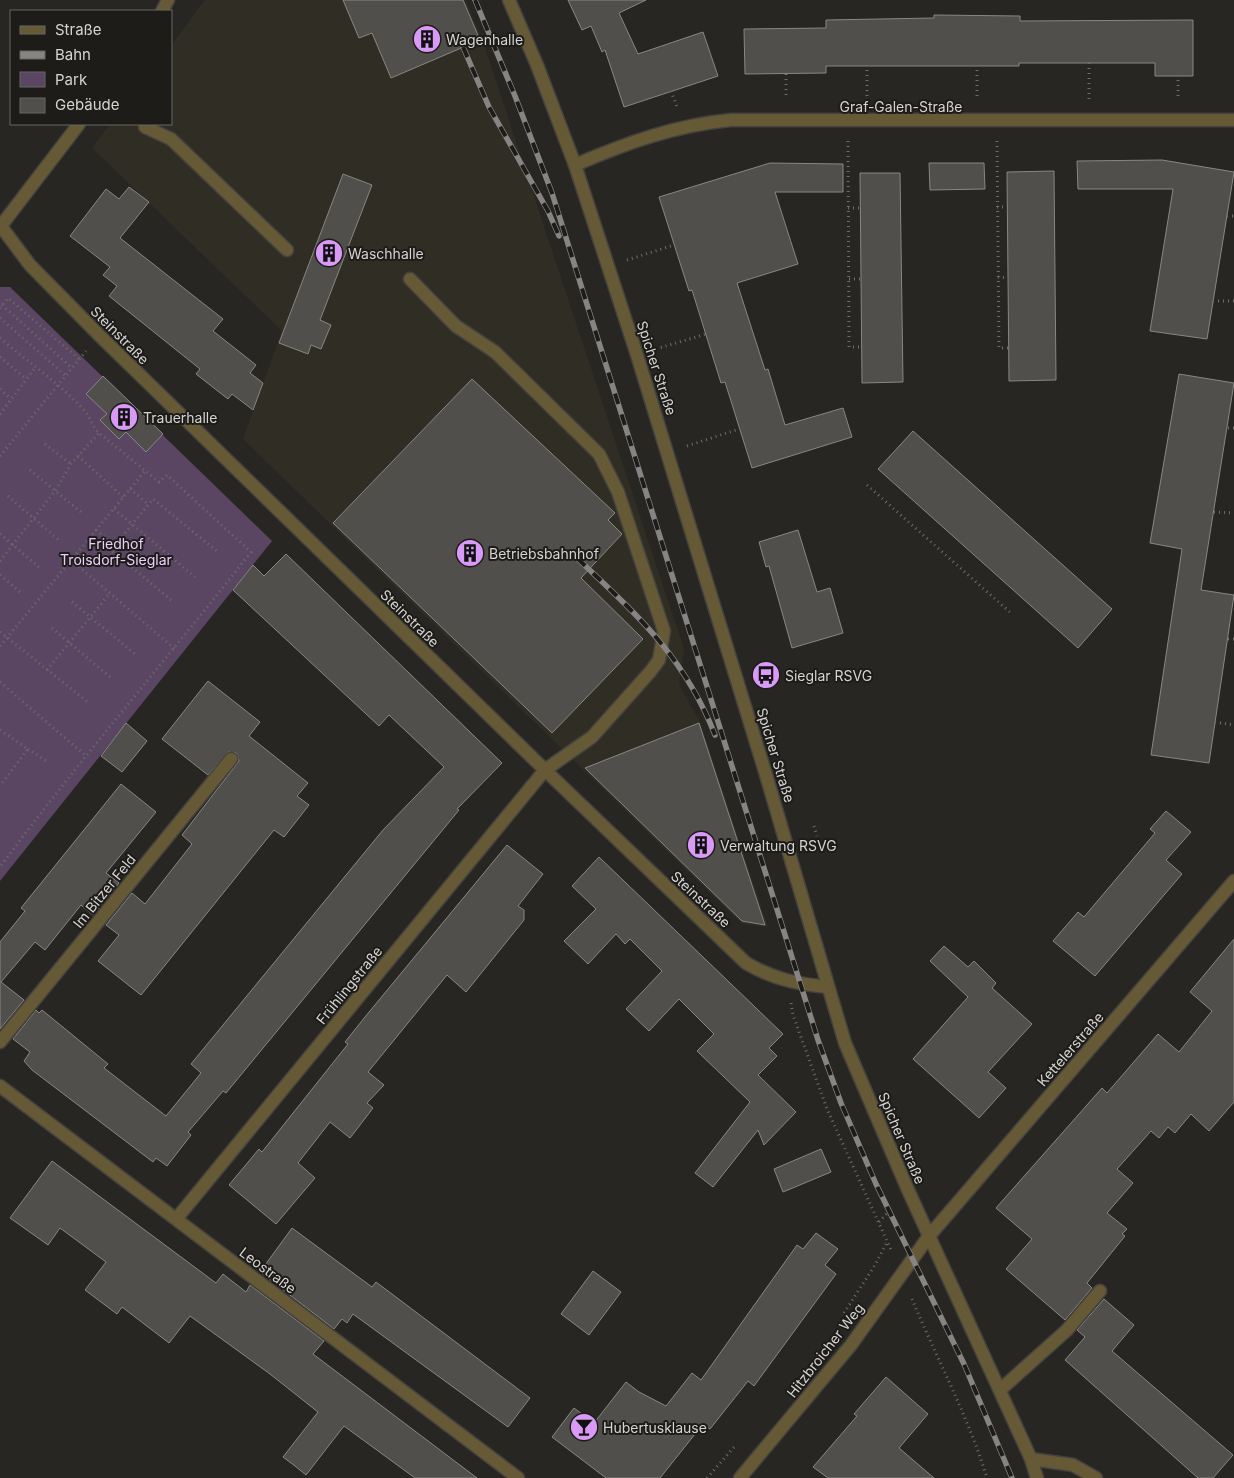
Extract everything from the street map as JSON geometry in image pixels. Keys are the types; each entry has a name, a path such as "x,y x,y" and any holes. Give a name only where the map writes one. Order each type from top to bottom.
{"street":[{"name":"Spicher Straße","path":"509,0 538,65 575,165 637,355 766,775 845,1043 929,1236 1031,1459 1037,1478"},
{"name":"Graf-Galen-Straße","path":"575,165 630,142 703,123 731,120 996,122 1234,120"},
{"path":"0,226 78,125"},
{"path":"145,127 171,139 287,250"},
{"name":"Steinstraße","path":"0,226 30,265 99,335 545,770 746,963 767,975 788,982 828,987"},
{"name":"Frühlingstraße","path":"177,1218 545,770 592,737 660,660 664,631 618,492 599,454 495,352 456,326 410,279"},
{"name":"Im Bitzer Feld","path":"0,1042 231,760"},
{"name":"Kettelerstraße","path":"929,1236 1234,881"},
{"name":"Leostraße","path":"0,1086 177,1218 518,1478"},
{"name":"Hitzbroicher Weg","path":"740,1478 852,1345 901,1273 929,1236"},
{"path":"1000,1390 1068,1330 1100,1291"},
{"path":"1031,1459 1073,1465 1096,1478"}],"path":[{"path":"1089,63 1089,122"},
{"path":"867,65 868,121"},
{"path":"977,65 977,121"},
{"path":"848,121 849,346 862,346"},
{"path":"996,122 999,348 1008,348"},
{"path":"997,208 1007,207"},
{"path":"848,208 860,208"},
{"path":"1227,216 1234,216"},
{"path":"608,266 674,244"},
{"path":"998,277 1008,278"},
{"path":"849,279 861,279"},
{"path":"72,368 1,306 8,298 79,359"},
{"path":"1213,301 1234,301"},
{"path":"0,318 66,376"},
{"path":"637,355 706,334"},
{"path":"0,456 99,335"},
{"path":"0,338 58,385 86,412 90,423 99,433 159,482 167,475 251,552 175,649 86,756 0,866"},
{"path":"0,357 26,379"},
{"path":"1,411 35,368"},
{"path":"0,389 10,398"},
{"path":"1228,428 1234,428"},
{"path":"668,452 739,429"},
{"path":"0,561 55,491 71,464 99,433"},
{"path":"45,444 71,464"},
{"path":"0,448 4,451"},
{"path":"78,456 123,496"},
{"path":"30,470 81,512"},
{"path":"0,646 145,471"},
{"path":"867,485 1012,614"},
{"path":"130,489 149,505"},
{"path":"8,496 61,542"},
{"path":"171,600 111,550 153,500 218,552"},
{"path":"114,509 195,577"},
{"path":"1214,512 1234,512"},
{"path":"96,530 115,546"},
{"path":"0,534 40,568"},
{"path":"71,560 175,649"},
{"path":"0,575 20,592"},
{"path":"47,670 110,593"},
{"path":"72,602 135,654"},
{"path":"52,628 111,678"},
{"path":"0,632 89,704"},
{"path":"1228,639 1234,639"},
{"path":"0,682 86,756"},
{"path":"1215,722 1234,725"},
{"path":"0,729 48,762"},
{"path":"0,786 28,749"},
{"path":"814,826 817,836"},
{"path":"788,982 793,1015 826,1108 888,1242 942,1368 965,1414 987,1478"},
{"path":"839,1320 888,1242"},
{"path":"707,1478 739,1442"}],"shaded area":[{"path":"205,0 466,0 483,42 684,649 679,684 700,722 768,927 742,924 243,439 282,331 92,148 109,125 172,125 172,45"}],"green space":[{"name":"Friedhof Troisdorf-Sieglar","path":"0,287 10,287 272,541 0,881"}],"building":[{"name":"Wagenhalle","path":"343,0 463,0 480,40 391,78 372,33 359,38"},
{"path":"568,0 646,0 619,13 638,54 703,32 718,76 624,107 605,50 602,52 591,26 582,30"},
{"path":"934,15 1020,16 1020,21 1193,20 1193,76 1155,76 1155,63 1019,63 1019,66 826,66 826,73 745,74 744,29 826,28 826,20 934,18"},
{"path":"1162,160 1234,172 1207,339 1150,331 1173,189 1078,189 1077,161"},
{"path":"770,163 843,164 843,192 775,192 798,264 737,283 765,370 768,369 785,425 843,408 852,437 752,468 725,382 721,383 692,290 689,291 659,197"},
{"path":"929,163 984,163 985,189 930,190"},
{"path":"1054,171 1056,380 1009,381 1007,172"},
{"path":"860,173 900,173 903,382 862,383"},
{"name":"Waschhalle","path":"343,174 372,185 320,320 331,325 321,349 311,345 308,354 279,343"},
{"path":"129,187 149,202 120,238 223,319 213,331 256,365 250,373 263,383 253,410 232,394 228,399 196,374 200,369 109,296 117,286 103,275 110,267 70,236 106,189 119,199"},
{"path":"1179,374 1234,383 1201,590 1234,595 1209,763 1151,755 1182,549 1150,543"},
{"name":"Trauerhalle","path":"103,376 163,434 146,452 126,432 119,439 100,420 107,414 86,394"},
{"name":"Betriebsbahnhof","path":"472,379 615,513 608,520 622,534 581,578 643,639 552,733 333,523"},
{"path":"913,431 1112,609 1078,648 878,469"},
{"path":"798,530 817,592 830,588 843,633 792,648 769,566 766,567 759,542"},
{"path":"286,554 502,763 457,809 459,810 226,1093 223,1091 188,1132 191,1135 167,1166 156,1158 153,1162 32,1070 24,1061 30,1052 13,1039 36,1010 39,1013 42,1010 108,1064 104,1068 166,1116 201,1073 191,1064 383,830 444,767 389,715 379,726 233,590 253,565 264,576"},
{"path":"208,681 260,722 249,736 308,783 297,796 309,805 284,837 274,830 141,995 98,961 119,935 106,925 132,893 145,904 192,844 182,835 239,761 236,753 228,752 208,775 162,739"},
{"path":"126,723 147,741 122,772 101,756"},
{"name":"Verwaltung RSVG","path":"699,723 765,925 742,921 585,768"},
{"path":"121,784 156,812 106,873 119,883 93,915 81,905 45,950 35,942 1,982 24,1000 0,1029 0,942 25,911 21,908"},
{"path":"1166,811 1191,832 1166,860 1182,874 1095,976 1053,941 1078,912 1084,917 1155,833 1150,829"},
{"path":"507,845 543,874 518,906 524,910 524,920 466,992 447,975 368,1072 384,1085 367,1103 373,1108 350,1138 330,1122 298,1163 315,1178 276,1224 229,1185 259,1149 262,1152 348,1044 345,1042"},
{"path":"599,857 783,1034 769,1048 777,1056 758,1075 796,1112 764,1145 758,1130 713,1187 695,1173 750,1102 697,1051 714,1034 679,999 649,1031 626,1009 662,971 630,939 625,944 616,934 588,964 564,941 596,909 572,886"},
{"path":"1234,939 1234,1102 1209,1131 1191,1114 1175,1133 1168,1127 1159,1138 1151,1131 1117,1169 1133,1183 1107,1213 1127,1229 1122,1234 1125,1236 1087,1283 1092,1288 1065,1320 1006,1269 1032,1239 996,1208 1102,1088 1107,1093 1158,1034 1179,1052 1212,1011 1190,992"},
{"path":"944,946 968,967 974,961 996,983 992,988 1032,1024 988,1072 1006,1088 979,1118 913,1059 968,997 930,961"},
{"path":"821,1149 831,1172 783,1192 774,1169"},
{"path":"52,1161 216,1283 223,1274 246,1292 250,1285 324,1341 313,1354 477,1478 415,1478 344,1426 306,1475 283,1457 318,1412 270,1374 190,1316 169,1343 122,1307 117,1314 85,1290 106,1262 60,1228 48,1245 10,1218"},
{"path":"292,1228 372,1287 376,1282 530,1398 508,1427 353,1314 347,1323 342,1319 334,1329 260,1272"},
{"path":"816,1233 838,1249 825,1265 836,1274 754,1386 748,1381 710,1429 703,1424 660,1478 606,1478 552,1437 574,1408 594,1423 626,1382 639,1392 666,1406 692,1373 701,1380 797,1245 803,1249"},
{"path":"593,1271 621,1292 589,1335 561,1314"},
{"path":"1104,1299 1134,1325 1112,1351 1233,1455 1213,1478 1198,1478 1065,1360 1085,1337 1077,1330"},
{"path":"886,1377 928,1414 899,1448 934,1478 828,1478 813,1467 857,1416 854,1414"}],"railway":[{"path":"475,0 515,96 552,193 818,1040 841,1103 876,1184 964,1364 1012,1478"},
{"path":"463,47 489,107 548,211 559,236"},
{"path":"577,558 639,618 674,659 703,707 715,735"}],"place":[{"name":"Wagenhalle","path":"427,39"},
{"name":"Waschhalle","path":"329,253"},
{"name":"Trauerhalle","path":"124,417"},
{"name":"Betriebsbahnhof","path":"470,553"},
{"name":"Sieglar RSVG","path":"766,675"},
{"name":"Verwaltung RSVG","path":"701,845"},
{"name":"Hubertusklause","path":"584,1427"}]}
